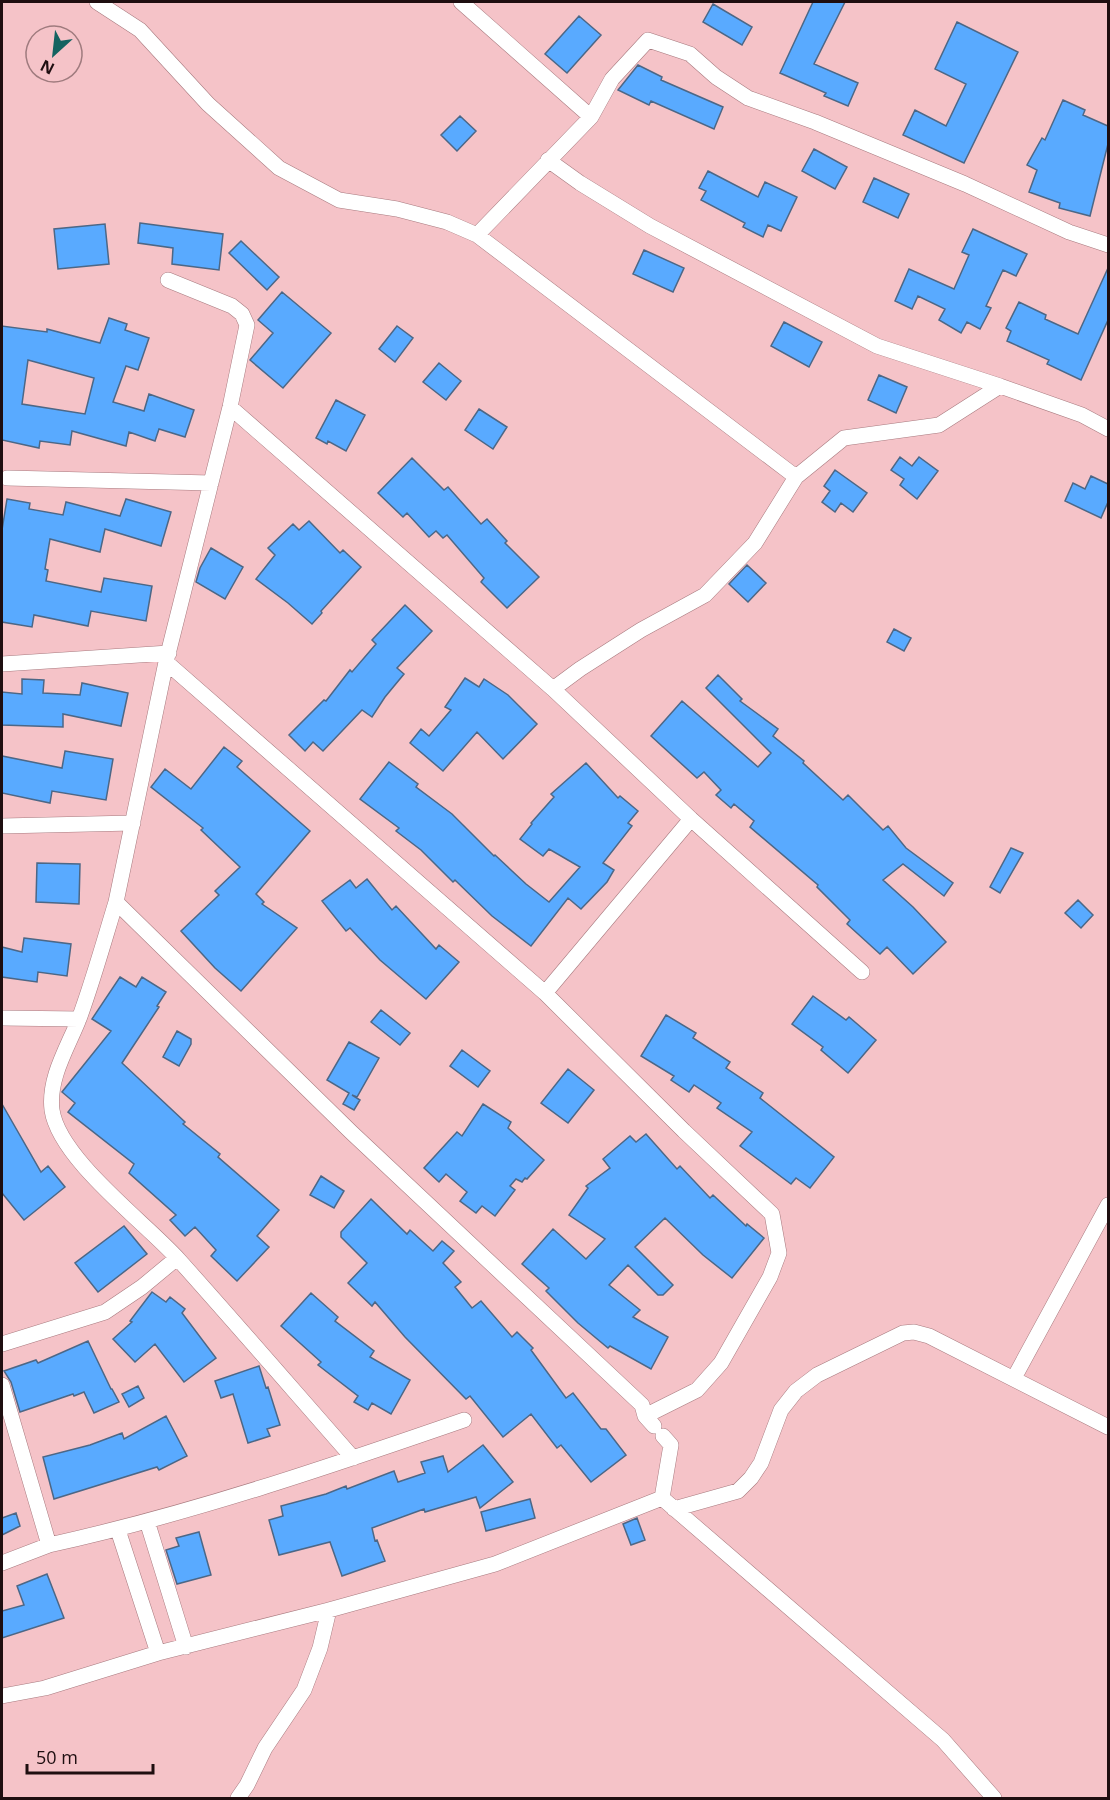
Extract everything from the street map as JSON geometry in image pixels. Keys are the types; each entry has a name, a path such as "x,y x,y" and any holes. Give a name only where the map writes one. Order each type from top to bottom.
{"street":[{"path":"97,2 140,30 208,104 279,168 339,200 397,209 447,222 477,235 796,477"},
{"path":"460,2 591,117"},
{"path":"477,235 591,117 612,79 648,40 690,54 716,77 748,98 815,122 965,184 1069,232 1108,245"},
{"path":"548,160 580,183 650,226 877,346 1082,415 1108,429"},
{"path":"168,280 232,306 242,314 247,326 230,407 167,657 116,902 79,1019 53,1086 52,1110 60,1134 77,1157 102,1185 177,1258 353,1458"},
{"path":"553,689 641,630 705,595 755,543 796,477 843,438 939,425 1000,386"},
{"path":"230,407 553,689 691,819 862,972"},
{"path":"7,478 211,483"},
{"path":"2,664 167,657 545,993 684,1131 772,1214 779,1253 770,1277 721,1363 697,1390 654,1426"},
{"path":"545,993 691,819"},
{"path":"2,826 133,824"},
{"path":"116,902 351,1132 642,1405 654,1426 671,1445 662,1498"},
{"path":"2,1018 79,1019"},
{"path":"1014,1378 1108,1209"},
{"path":"2,1344 105,1312 142,1287 177,1258"},
{"path":"674,1509 738,1491 761,1463 781,1410 796,1391 817,1375 903,1333 914,1332 929,1336 1108,1427"},
{"path":"2,1385 49,1545"},
{"path":"2,1563 49,1545 118,1530 353,1458 464,1420"},
{"path":"662,1498 943,1740 994,1798"},
{"path":"2,1696 45,1688 158,1653 329,1610 495,1564 662,1498"},
{"path":"147,1521 186,1647"},
{"path":"118,1530 158,1653"},
{"path":"238,1798 248,1785 265,1748 303,1690 320,1648 329,1610"}],"building":[{"path":"813,2 845,2 814,64 858,83 848,106 824,96 826,93 780,73"},
{"path":"713,4 752,27 742,45 703,22"},
{"path":"579,16 601,35 567,73 545,54"},
{"path":"957,22 1018,52 964,163 903,135 915,110 946,126 966,84 935,69"},
{"path":"638,65 662,77 661,80 723,107 714,129 651,101 649,105 618,90"},
{"path":"1063,100 1085,110 1083,115 1108,126 1108,144 1090,216 1059,208 1060,203 1029,192 1037,170 1027,165 1042,138 1045,140"},
{"path":"460,116 476,131 457,151 441,135"},
{"path":"814,149 847,167 835,189 802,171"},
{"path":"708,171 758,197 765,182 797,197 781,231 768,225 763,237 743,227 745,223 701,200 706,191 699,188"},
{"path":"874,178 909,194 898,218 863,202"},
{"path":"140,223 223,234 219,270 172,264 173,248 138,243"},
{"path":"105,224 109,264 58,269 54,229"},
{"path":"973,229 1027,254 1016,276 1003,270 986,306 991,308 980,329 967,322 961,333 939,320 945,309 918,296 912,309 895,301 909,269 954,289 969,255 962,252"},
{"path":"241,241 279,277 267,290 229,253"},
{"path":"644,250 684,268 673,292 633,274"},
{"path":"1108,268 1108,320 1081,380 1047,364 1049,360 1007,341 1011,331 1006,328 1019,302 1046,315 1045,319 1078,334"},
{"path":"282,292 331,333 283,388 250,360 273,333 258,320"},
{"path":"109,318 127,324 125,330 149,338 138,370 126,366 113,402 144,411 149,394 194,410 185,437 159,429 155,441 129,432 126,446 72,431 70,445 40,441 39,448 2,440 2,326 47,332 47,329 100,343","holes":["28,360 94,378 85,414 22,404"]},
{"path":"784,322 822,342 809,367 771,346"},
{"path":"397,326 413,338 395,362 379,349"},
{"path":"439,363 461,381 446,400 423,382"},
{"path":"879,375 907,387 896,413 868,400"},
{"path":"336,400 365,415 346,451 328,441 327,444 316,438"},
{"path":"479,409 507,427 493,449 465,430"},
{"path":"900,457 912,466 919,457 938,471 917,499 900,485 904,479 891,470"},
{"path":"412,458 444,490 448,487 481,524 487,519 507,541 505,543 539,577 507,608 481,582 484,578 447,535 443,538 436,531 429,537 407,513 403,517 378,493"},
{"path":"835,470 867,493 853,512 841,503 835,512 822,502 830,491 824,486"},
{"path":"1091,476 1108,484 1108,502 1101,518 1065,501 1073,483 1085,489"},
{"path":"7,499 30,503 29,509 63,515 66,502 120,516 126,499 171,512 161,546 105,529 100,552 50,539 45,569 48,570 46,581 101,592 104,578 152,586 146,621 91,611 88,626 34,615 32,627 2,622 2,530"},
{"path":"309,521 340,553 343,550 361,567 312,624 256,579 275,555 268,548 293,524 299,530"},
{"path":"211,548 243,567 225,599 196,582 200,568"},
{"path":"747,565 766,583 748,602 729,584"},
{"path":"405,605 432,631 397,668 404,674 372,717 362,710 323,751 313,742 305,751 289,735 324,700 326,701 350,670 352,672 376,644 372,640"},
{"path":"894,629 911,638 904,651 887,642"},
{"path":"718,675 742,699 740,701 778,729 773,736 804,761 803,763 843,800 848,795 883,830 888,826 906,848 953,883 944,896 903,864 883,880 946,942 913,974 887,947 880,954 847,924 850,920 817,887 818,885 750,827 754,821 734,804 731,808 716,795 721,790 704,772 697,778 651,736 682,701 758,767 771,753 706,688"},
{"path":"465,678 479,687 484,679 508,695 537,724 503,759 477,732 443,771 410,743 421,729 429,736 451,710 445,707"},
{"path":"22,679 44,680 43,693 80,695 82,683 128,693 121,726 63,714 63,727 2,725 2,692 22,694"},
{"path":"224,747 242,761 237,767 310,831 256,894 264,902 262,904 297,928 241,991 215,968 181,931 219,895 215,891 240,867 201,830 203,828 151,787 165,769 191,789"},
{"path":"65,751 113,759 106,800 52,791 50,803 2,793 2,756 62,768"},
{"path":"389,762 418,784 416,787 452,814 494,856 549,902 580,867 549,849 543,856 520,839 554,797 551,794 586,763 618,798 620,796 638,811 628,823 632,826 603,863 614,870 607,882 581,909 568,898 531,946 492,916 455,880 453,882 421,850 396,831 399,828 360,799"},
{"path":"1011,848 1023,853 1000,893 990,887"},
{"path":"37,863 80,864 79,904 36,902"},
{"path":"367,879 392,910 396,906 436,949 439,945 459,962 426,999 380,960 350,928 346,931 322,901 350,880 356,888"},
{"path":"1078,900 1093,915 1081,928 1065,913"},
{"path":"24,938 71,944 67,976 38,972 37,982 2,977 2,947 22,952"},
{"path":"120,977 136,987 142,977 166,992 157,1006 159,1007 122,1063 185,1122 183,1124 220,1154 218,1157 279,1210 257,1236 269,1247 237,1281 211,1256 216,1250 195,1227 185,1236 170,1220 176,1215 129,1173 134,1164 68,1112 75,1103 62,1092 111,1031 92,1019"},
{"path":"813,996 846,1020 849,1017 876,1040 848,1073 821,1050 823,1047 792,1024"},
{"path":"381,1010 410,1033 400,1045 371,1022"},
{"path":"666,1015 696,1033 693,1038 730,1062 726,1068 763,1093 760,1098 834,1157 810,1188 796,1178 791,1184 740,1146 752,1132 717,1108 721,1103 694,1085 689,1092 671,1080 674,1076 641,1056"},
{"path":"177,1031 191,1039 191,1044 179,1066 163,1057"},
{"path":"349,1042 379,1058 357,1097 352,1095 360,1100 354,1110 343,1104 349,1093 327,1080"},
{"path":"462,1050 490,1071 478,1087 450,1066"},
{"path":"568,1069 594,1090 568,1123 541,1103"},
{"path":"2,1104 41,1172 48,1166 65,1187 24,1220 2,1193"},
{"path":"483,1104 511,1122 508,1128 544,1160 527,1179 525,1178 522,1182 516,1179 510,1186 515,1190 495,1216 482,1206 476,1213 460,1201 467,1192 446,1174 439,1182 424,1168 457,1132 462,1136"},
{"path":"646,1134 677,1169 680,1166 710,1198 713,1195 746,1226 747,1224 764,1238 732,1278 703,1255 665,1218 635,1247 673,1285 663,1295 658,1295 628,1265 609,1285 640,1310 633,1317 668,1337 651,1369 610,1346 608,1348 578,1323 546,1291 549,1288 522,1264 553,1229 586,1259 605,1239 569,1215 588,1188 586,1186 610,1168 603,1159 630,1136 636,1142"},
{"path":"321,1176 344,1191 334,1208 310,1195"},
{"path":"371,1199 407,1234 410,1230 433,1251 442,1241 454,1251 443,1263 461,1282 455,1287 472,1308 481,1301 512,1337 517,1332 533,1348 531,1350 566,1398 573,1393 601,1429 606,1429 626,1455 591,1482 561,1445 557,1448 531,1414 503,1437 470,1396 466,1399 405,1337 375,1302 372,1306 348,1283 367,1263 341,1237 341,1232"},
{"path":"124,1226 147,1254 98,1292 75,1263"},
{"path":"152,1292 166,1302 170,1297 185,1309 182,1313 216,1358 184,1382 155,1344 135,1362 113,1339 132,1322 130,1321"},
{"path":"311,1293 338,1317 335,1321 374,1351 370,1357 410,1380 391,1414 372,1403 368,1410 354,1402 358,1396 318,1365 321,1362 281,1326"},
{"path":"88,1341 119,1402 94,1413 84,1392 20,1412 11,1382 4,1371 36,1360 38,1363"},
{"path":"259,1366 280,1425 267,1429 270,1436 248,1443 233,1394 221,1398 215,1381"},
{"path":"138,1386 144,1398 129,1407 122,1394"},
{"path":"166,1416 187,1456 159,1470 157,1467 54,1499 43,1457 90,1445 122,1433 124,1439"},
{"path":"483,1445 513,1482 480,1508 476,1497 425,1512 424,1509 372,1528 375,1541 377,1540 385,1561 342,1576 330,1542 279,1555 269,1520 283,1516 281,1506 346,1486 347,1489 394,1471 398,1482 425,1473 421,1462 443,1456 448,1472"},
{"path":"530,1499 535,1518 486,1531 481,1512"},
{"path":"16,1513 20,1526 2,1535 2,1518"},
{"path":"637,1518 645,1540 631,1545 623,1524"},
{"path":"199,1532 211,1575 177,1584 166,1550 179,1546 176,1538"},
{"path":"47,1574 64,1618 2,1638 2,1611 24,1605 17,1586"}]}
